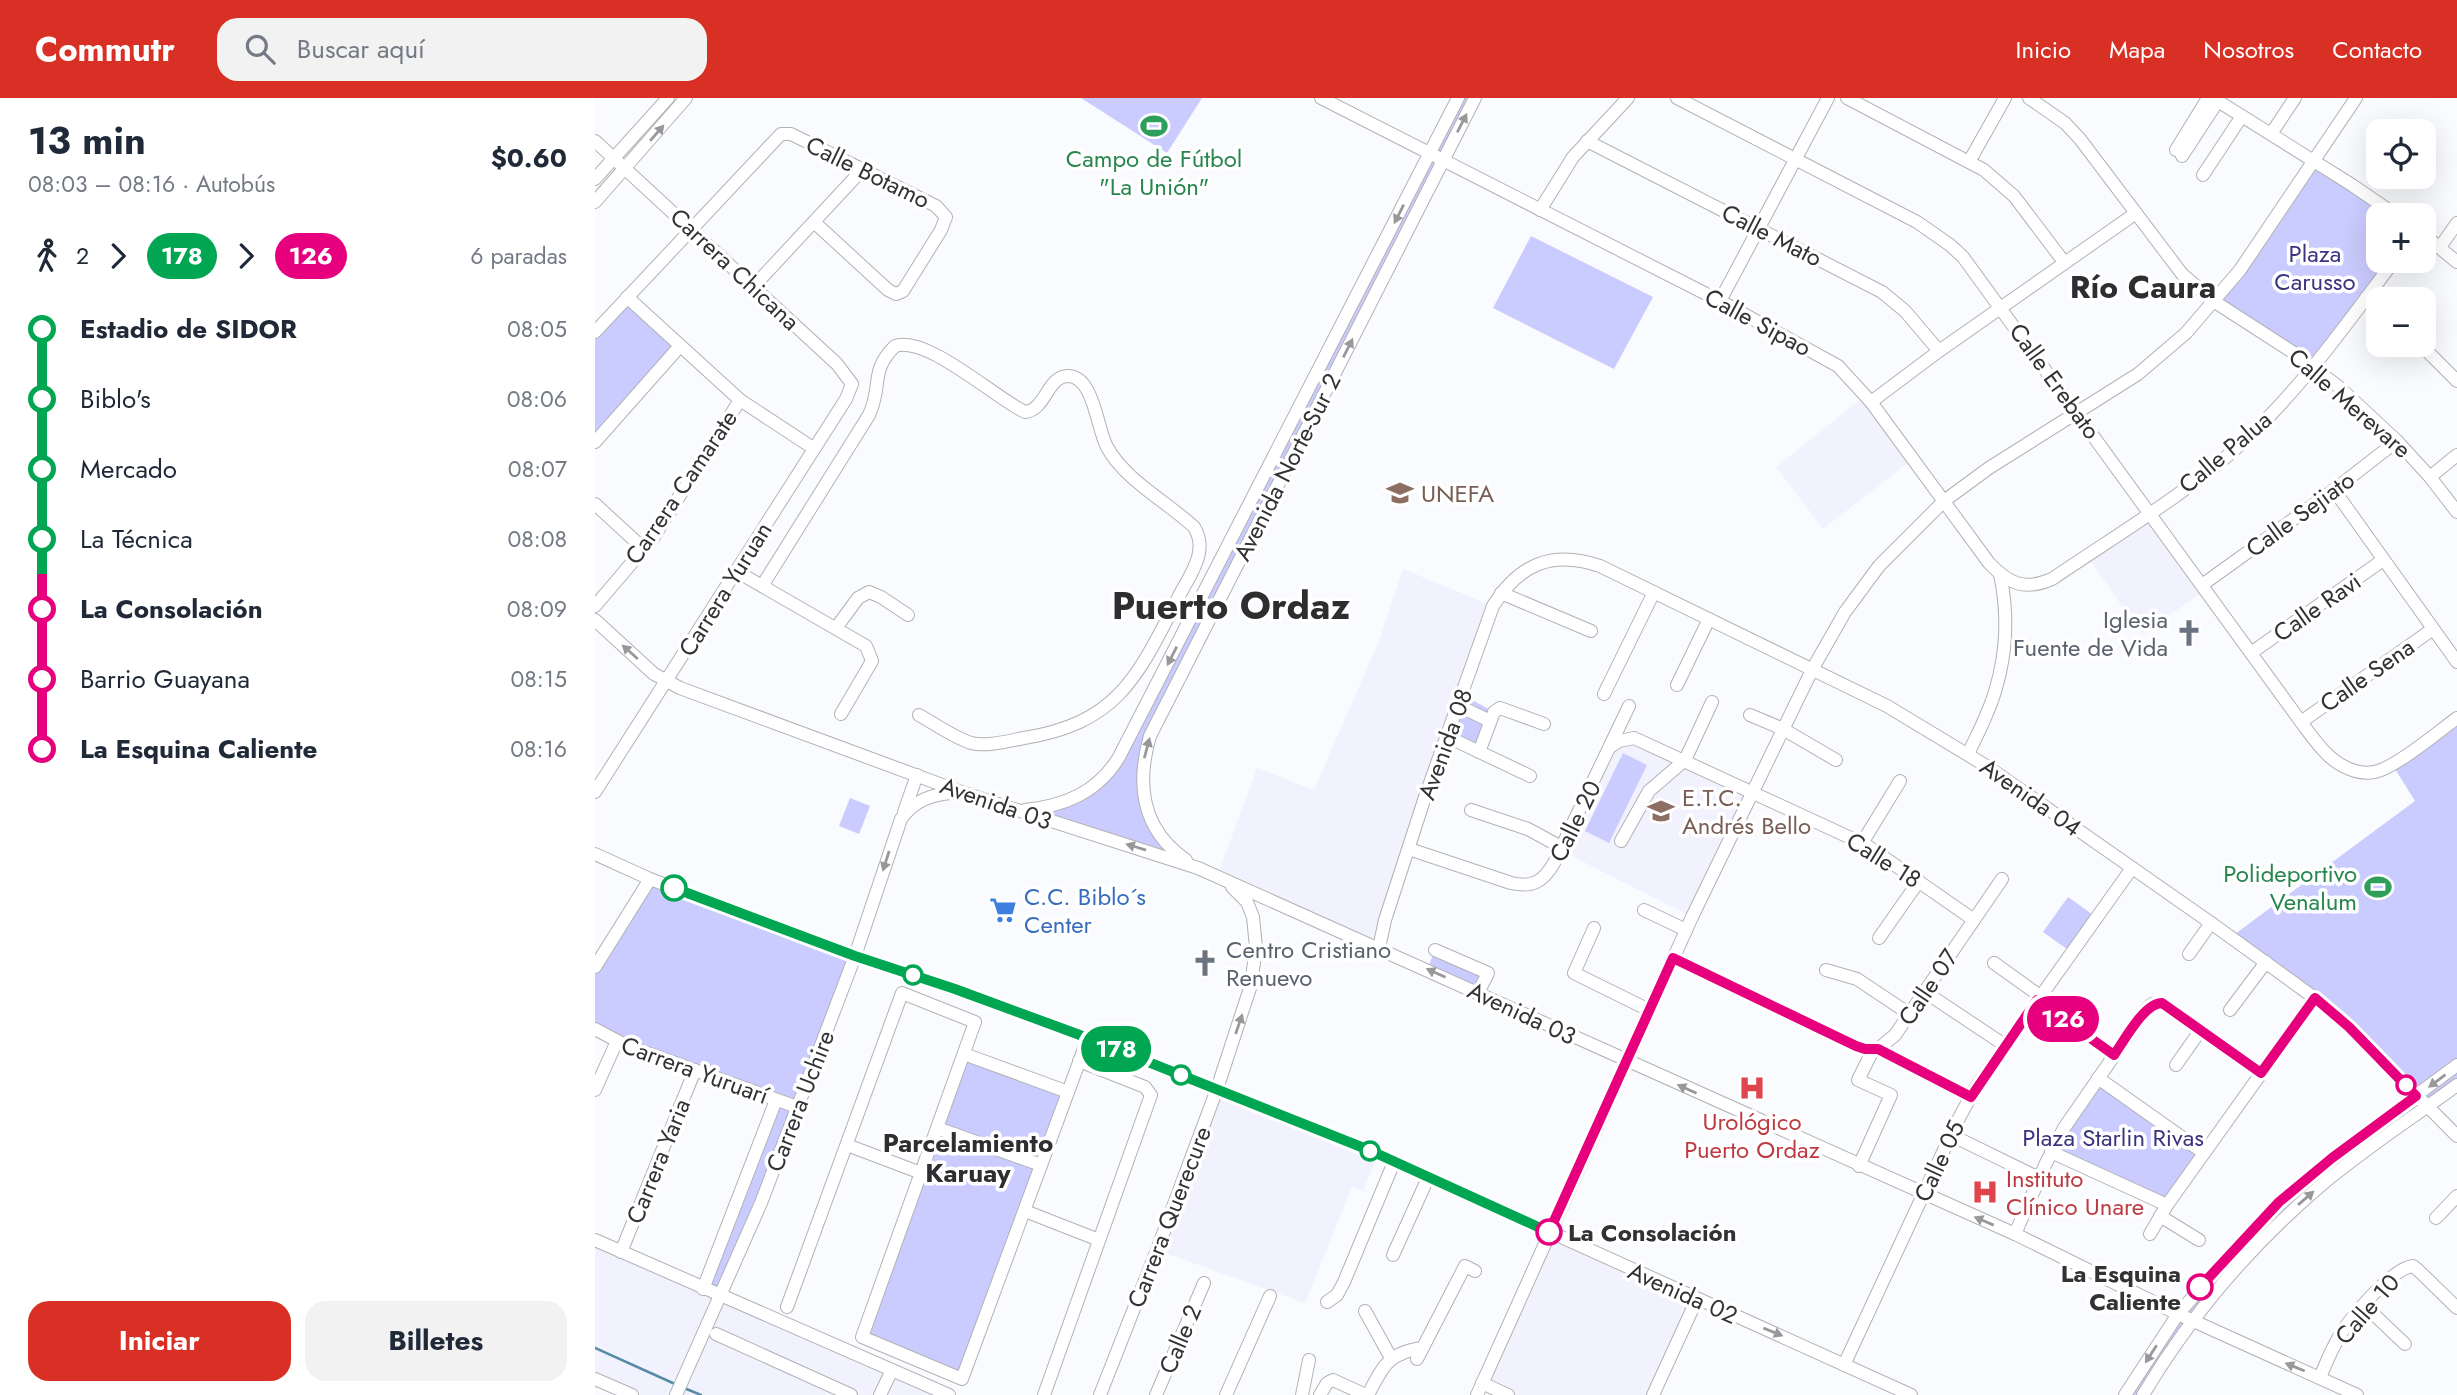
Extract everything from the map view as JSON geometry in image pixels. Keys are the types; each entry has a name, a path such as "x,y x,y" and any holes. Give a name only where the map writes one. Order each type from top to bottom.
{"street":[{"path":"595,179 668,98"},
{"path":"595,202 687,98"},
{"name":"Calle Sipao","path":"1321,98 1338,102 1443,160 1720,301 1837,366 1871,402 1978,550 2000,574 2012,582"},
{"name":"Avenida Norte-Sur 2","path":"1018,811 1066,803 1088,792 1112,768 1458,98"},
{"name":"Avenida Norte-Sur 2","path":"1198,868 1168,846 1150,816 1142,778 1150,736 1475,98"},
{"path":"1540,209 1560,176 1587,141 1628,98"},
{"name":"Calle Erebato","path":"1677,98 1917,222 1943,239 1963,257 2002,307 2301,722 2328,755 2344,767 2363,772 2383,770 2457,718"},
{"path":"1720,301 1828,98"},
{"path":"1847,98 1970,160 2014,196 2064,262"},
{"path":"1970,160 2005,98"},
{"name":"Calle Merevare","path":"2029,98 2065,123 2080,139 2182,274 2215,302 2313,366 2397,441 2457,512"},
{"path":"2271,134 2295,98"},
{"path":"1508,1395 1479,1389 1649,1010 1752,791 1812,668 1863,587 1896,548 1944,501 1989,468 2078,413 2158,358 2215,302 2258,246 2356,98"},
{"path":"2179,153 2213,99 2377,203"},
{"path":"2203,175 2242,116"},
{"name":"Calle Botamo","path":"691,228 777,137 785,133 936,206 946,217 941,230 899,294 892,293 814,222"},
{"name":"Carrera Chicana","path":"595,141 837,364 852,384"},
{"name":"Calle Mato","path":"1587,141 1882,292 1905,311 1939,351"},
{"path":"754,286 862,170"},
{"path":"1871,402 2136,213"},
{"path":"2439,247 2457,223"},
{"path":"595,332 691,228"},
{"path":"2436,245 2457,262"},
{"name":"Calle Palua","path":"2374,287 2385,273"},
{"path":"627,297 740,400 813,449"},
{"name":"Calle Palua","path":"2012,582 2038,585 2052,579 2228,456 2260,426 2313,366 2366,298"},
{"path":"595,442 680,346"},
{"path":"762,586 869,415 876,401 877,371 895,346 909,346 941,358 1025,412 1036,409 1054,383 1062,377 1073,377 1082,382 1090,393 1101,433 1112,457 1194,527 1201,544 1200,555 1129,684 1110,704 1078,725 1036,736 978,744 960,738 919,715"},
{"path":"2433,357 2457,381"},
{"name":"Carrera Yuruan","path":"595,792 846,399 852,384"},
{"name":"Carrera Camarate","path":"595,606 666,519 740,400"},
{"name":"Calle Sejiato","path":"2201,585 2334,490 2397,441"},
{"path":"2430,477 2457,455"},
{"path":"2334,490 2457,662"},
{"path":"595,504 644,549"},
{"name":"Avenida 04","path":"1544,562 1557,559 1584,561 1600,566 1896,710 1968,754 2315,998 2349,1027 2457,1136"},
{"name":"Calle Ravi","path":"2251,653 2383,560"},
{"name":"Avenida 08","path":"1379,948 1385,919 1425,797 1493,606 1501,593 1521,573 1544,562"},
{"path":"736,571 863,643 871,657 868,670 841,714"},
{"path":"1968,754 1996,690 1999,674 2006,626 2005,598 2000,574"},
{"path":"1604,694 1654,592"},
{"path":"836,628 858,598 866,593 881,597 908,615"},
{"path":"1501,593 1591,631"},
{"path":"1677,685 1709,619"},
{"name":"Avenida 03","path":"595,620 644,665 667,681 712,701 964,793 1198,868 2015,1234 2178,1314 2357,1395"},
{"name":"Calle Sena","path":"2301,722 2433,629"},
{"path":"1621,841 1649,790 1685,760 1712,702"},
{"path":"1459,706 1492,716"},
{"name":"Calle 20","path":"1409,849 1522,886 1532,885 1546,876 1629,706"},
{"path":"1479,752 1492,716 1504,708 1544,724"},
{"path":"1750,715 1783,729 1836,760"},
{"path":"1448,737 1530,776"},
{"path":"1610,747 1619,741 1634,738 1752,791"},
{"name":"Carrera Uchire","path":"676,1395 761,1203 855,956 917,775"},
{"path":"1862,843 1900,781"},
{"name":"Calle 18","path":"1752,791 1862,843 1974,920"},
{"path":"901,819 906,811 923,799 946,793 964,793"},
{"path":"1471,810 1528,829 1561,847"},
{"name":"Avenida 02","path":"595,854 650,879 855,956 1088,1038 1217,1089 1504,1210 1696,1300 1792,1340 1911,1395"},
{"name":"Calle 05","path":"1844,1365 1971,1097 2038,998 2132,868"},
{"path":"595,967 650,879"},
{"name":"Calle 07","path":"1876,1049 1890,1041 1911,1015 2002,879"},
{"path":"1879,938 1919,881"},
{"name":"Carrera Querecure","path":"1100,1395 1217,1089 1255,965 1253,917 1247,902 1227,882"},
{"path":"1644,910 1686,930"},
{"path":"2189,954 2211,923"},
{"path":"1594,928 1574,973 1649,1010"},
{"path":"1435,950 1488,973 1478,993"},
{"path":"1673,958 1813,1027 1856,1046 1876,1049 1971,1097"},
{"path":"2230,1010 2266,962"},
{"path":"1994,963 2114,1055"},
{"path":"1826,970 1857,979 1911,1015"},
{"path":"1925,992 2006,1046"},
{"path":"787,1307 902,993 975,1022 862,1337 962,1380 1088,1038"},
{"path":"2150,1234 2164,1210 2315,998"},
{"path":"2015,1234 2051,1152 2145,1011 2158,1003 2261,1073"},
{"name":"Carrera Yuruarí","path":"595,1029 617,1041 797,1107"},
{"path":"2176,1065 2200,1031"},
{"path":"595,1090 617,1041"},
{"path":"1859,1166 1891,1095 1858,1080 1876,1049"},
{"path":"964,1054 1068,1092"},
{"path":"1044,1395 1151,1095 1145,1087 1079,1061"},
{"path":"2125,1395 2178,1314 2279,1202 2332,1158 2457,1065"},
{"name":"Carrera Yaria","path":"621,1252 695,1070"},
{"path":"2098,1078 2204,1153"},
{"path":"2143,1395 2216,1289 2251,1250 2293,1209 2338,1171 2457,1085"},
{"path":"703,1289 776,1100"},
{"path":"937,1128 1041,1165"},
{"path":"1951,1135 2039,1178"},
{"path":"847,1145 921,1172"},
{"path":"2051,1152 2164,1210 2199,1240"},
{"path":"1327,1302 1337,1295 1345,1282 1394,1162"},
{"path":"1394,1255 1428,1178"},
{"path":"2436,1219 2457,1196"},
{"path":"1025,1211 1100,1240"},
{"path":"595,1240 949,1395"},
{"path":"1320,1395 1330,1380 1367,1395 1391,1358 1400,1352 1420,1354 1465,1266 1475,1270"},
{"name":"Calle 10","path":"2320,1377 2340,1334 2402,1269 2413,1266 2457,1308"},
{"name":"Calle 2","path":"1156,1395 1204,1283"},
{"path":"1226,1395 1270,1296"},
{"path":"1653,1395 1696,1300"},
{"path":"2365,1306 2405,1344"},
{"path":"1365,1311 1391,1358"},
{"path":"716,1334 851,1395"},
{"path":"1302,1395 1310,1360"},
{"path":"880,1395 892,1370"},
{"path":"595,1379 632,1395"}],"shaded area":[{"path":"1866,395 1913,459 1823,529 1776,467"},
{"path":"2149,512 2205,590 2142,634 2086,555"},
{"path":"1403,569 1493,606 1379,948 1217,877 1257,768 1314,790 1379,641"},
{"name":"E.T.C. Andrés Bello","path":"1625,739 1752,791 1692,917 1560,850 1610,747"},
{"path":"1217,1089 1378,1155 1363,1191 1352,1187 1305,1303 1157,1250"},
{"path":"1549,1232 1697,1299 1653,1395 1508,1395 1482,1383"},
{"path":"595,1240 949,1395 632,1395 595,1379"}],"green space":[{"name":"Campo de Fútbol \"La Unión\"","path":"1081,98 1202,98 1167,153"},
{"path":"1458,98 1475,98 1150,736 1146,805 1180,856 1072,828 1039,809 1106,776"},
{"name":"Plaza Carusso","path":"2314,162 2377,203 2366,203 2366,273 2385,273 2374,287 2366,287 2366,297 2313,366 2215,302"},
{"path":"1531,236 1653,297 1614,369 1493,308"},
{"path":"627,297 680,346 595,442 595,332"},
{"path":"1463,695 1494,712 1479,752 1448,737"},
{"name":"Polideportivo Venalum","path":"2457,718 2457,1085 2268,1233 2143,1395 2125,1395 2143,1366 2265,1218 2416,1096 2377,1055 2231,937 2415,801 2392,764"},
{"path":"1623,753 1647,765 1609,843 1585,831"},
{"path":"850,798 870,806 859,834 839,826"},
{"path":"650,879 854,955 721,1296 703,1289 776,1100 595,1029 595,967"},
{"path":"2068,897 2096,917 2071,952 2043,932"},
{"path":"1435,950 1488,973 1478,993 1427,970"},
{"path":"964,1054 1068,1092 962,1379 862,1337"},
{"name":"Plaza Starlin Rivas","path":"2098,1078 2204,1153 2167,1205 2051,1152"}],"waterway":[{"path":"595,1348 675,1384"},
{"path":"684,1388 701,1395"}],"bus line":[{"name":"178","path":"674,888 855,956 1088,1038 1369,1150 1549,1232"},
{"name":"126","path":"1549,1232 1673,958 1813,1027 1856,1046 1878,1049 1971,1097 2037,1000 2114,1055 2148,1007 2162,1003 2261,1073 2315,998 2349,1027 2416,1096 2315,1171 2279,1202 2200,1287"}],"place":[{"name":"Campo de Fútbol \"La Unión\"","path":"1154,126"},
{"name":"UNEFA","path":"1400,493"},
{"name":"Iglesia Fuente de Vida","path":"2189,633"},
{"name":"E.T.C. Andrés Bello","path":"1661,811"},
{"name":"Polideportivo Venalum","path":"2378,887"},
{"name":"C.C. Biblo´s Center","path":"1003,910"},
{"name":"Centro Cristiano Renuevo","path":"1205,963"},
{"name":"Urológico Puerto Ordaz","path":"1752,1088"},
{"name":"Instituto Clínico Unare","path":"1985,1192"},
{"name":"La Consolación","path":"1549,1232"},
{"name":"La Esquina Caliente","path":"2200,1287"}],"district":[{"name":"Río Caura","path":"2143,287"},
{"name":"Puerto Ordaz","path":"1231,605"},
{"name":"Parcelamiento Karuay","path":"968,1158"}]}
